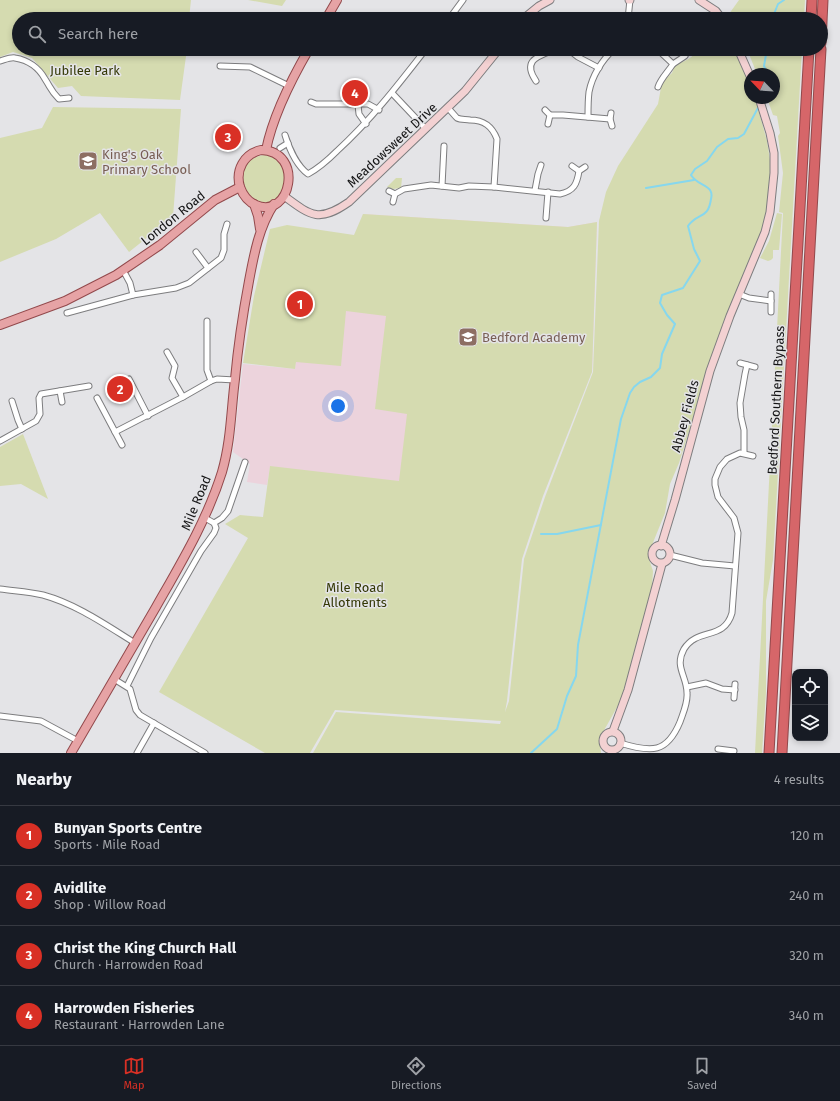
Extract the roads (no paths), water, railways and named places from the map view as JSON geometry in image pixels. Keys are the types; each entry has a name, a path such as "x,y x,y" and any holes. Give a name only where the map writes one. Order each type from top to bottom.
{"highway":[{"path":"811,12 812,0"},
{"path":"822,12 823,0"},
{"name":"Bedford Southern Bypass","path":"769,753 809,56"},
{"name":"Bedford Southern Bypass","path":"782,753 821,56"}],"main road":[{"path":"330,12 337,0"},
{"path":"266,150 270,133 289,86 305,56"},
{"path":"266,150 278,156 287,167 289,183 288,188 284,196 274,204 263,207 254,204 244,195 240,187 238,176 243,162 253,153 266,150"},
{"name":"London Road","path":"0,325 65,301 96,286 160,245 215,200 240,187"},
{"name":"Mile Road","path":"254,204 259,220 260,232"},
{"name":"Mile Road","path":"71,753 183,560 205,518 214,496 226,456 232,420 235,380 246,300 254,256 260,232 267,215 274,204"}],"street":[{"path":"454,12 463,0"},
{"path":"532,12 550,0"},
{"path":"629,12 630,0"},
{"path":"699,0 717,12"},
{"path":"285,135 302,170 308,174 316,170 379,110 421,56"},
{"name":"Meadowsweet Drive","path":"284,196 310,213 322,215 334,211 349,202 465,91 493,56"},
{"path":"536,81 529,73 531,65 538,56"},
{"path":"577,56 599,68"},
{"path":"588,117 589,92 599,68 608,56"},
{"path":"664,56 673,64"},
{"path":"658,87 660,81 673,64 685,56"},
{"path":"741,56 746,68"},
{"path":"0,61 14,58 28,62 40,71 47,80 51,91 59,99 69,98"},
{"path":"220,66 250,67 289,86"},
{"path":"392,93 426,129"},
{"path":"311,102 316,104 368,104 379,110"},
{"path":"358,104 359,114 366,124"},
{"name":"Abbey Fields","path":"661,546 710,371 725,327 765,232 770,212 774,173 774,153 770,133 761,104"},
{"path":"448,108 457,117 463,120 478,120 491,127 495,132 497,139 494,187"},
{"path":"545,110 550,115 610,119"},
{"path":"611,113 610,119 612,126"},
{"path":"548,124 550,115"},
{"path":"280,148 288,143"},
{"path":"442,186 444,146"},
{"path":"535,190 541,165"},
{"path":"572,166 580,171"},
{"path":"393,202 395,194 404,189 431,185 459,188 469,186 494,187 535,190 560,194 568,192 574,187 578,180 580,171 584,167"},
{"path":"389,191 395,194"},
{"path":"546,218 548,192"},
{"path":"67,313 133,295 176,288 188,283 220,258 224,250 224,234 227,224"},
{"path":"196,252 208,268"},
{"path":"123,270 130,283 133,295"},
{"path":"739,294 749,298 771,301"},
{"path":"771,294 771,312"},
{"path":"207,321 207,370 211,381"},
{"path":"167,352 175,366 172,378 183,397"},
{"path":"740,363 755,367"},
{"path":"744,453 744,430 740,403 744,374 747,365"},
{"path":"129,379 148,416"},
{"path":"115,432 148,416 211,381 217,379 235,380"},
{"path":"0,441 36,421 40,414 39,398 41,394 89,386"},
{"path":"60,391 62,402"},
{"path":"97,398 122,445"},
{"path":"12,401 22,429"},
{"path":"620,743 644,751 656,752 666,746 675,735 687,702 687,687 681,673 680,657 688,644 694,639 724,628 728,624 732,612 738,533 737,525 732,515 718,497 715,479 720,467 727,459 734,455 744,453 753,456"},
{"path":"205,518 214,524 228,511 245,462"},
{"name":"Mile Road","path":"127,686 151,638 201,551 214,533 216,528 214,524"},
{"path":"613,732 628,690 662,564 668,561 670,555 669,549 661,546 654,550 653,557 655,561 662,564"},
{"path":"670,555 702,563 735,566"},
{"path":"0,589 35,594 60,601 82,611 135,643"},
{"path":"114,679 127,686 132,692 135,708 138,713 205,753"},
{"path":"687,687 706,683 722,689 735,690"},
{"path":"734,698 735,684"},
{"path":"0,716 41,721 78,741"},
{"path":"137,753 154,723"},
{"path":"613,732 620,736 620,743 616,749 608,751 603,745 603,738 607,733 613,732"},
{"path":"718,750 725,752 734,751"}],"waterway":[{"path":"775,12 778,4 784,0"},
{"path":"765,68 766,56"},
{"path":"531,753 557,729 567,696 576,676 578,645 621,419 630,393 634,387 640,382 651,377 660,368 662,354 675,324 667,315 660,303 662,295 683,288 700,261 694,249 688,226 708,210 712,195 706,186 697,181 691,175 695,169 707,161 717,147 728,139 738,138 744,134 759,106"},
{"path":"646,188 694,180"},
{"path":"541,534 557,534 601,525"}],"place":[{"name":"Harrowden Fisheries","path":"355,93"},
{"name":"Christ the King Church Hall","path":"228,137"},
{"name":"King's Oak Primary School","path":"88,161"},
{"name":"Bunyan Sports Centre","path":"300,304"},
{"name":"Bedford Academy","path":"468,337"},
{"name":"Avidlite","path":"120,389"}],"park label":[{"name":"Jubilee Park","path":"85,70"},
{"name":"Mile Road Allotments","path":"355,594"}]}
